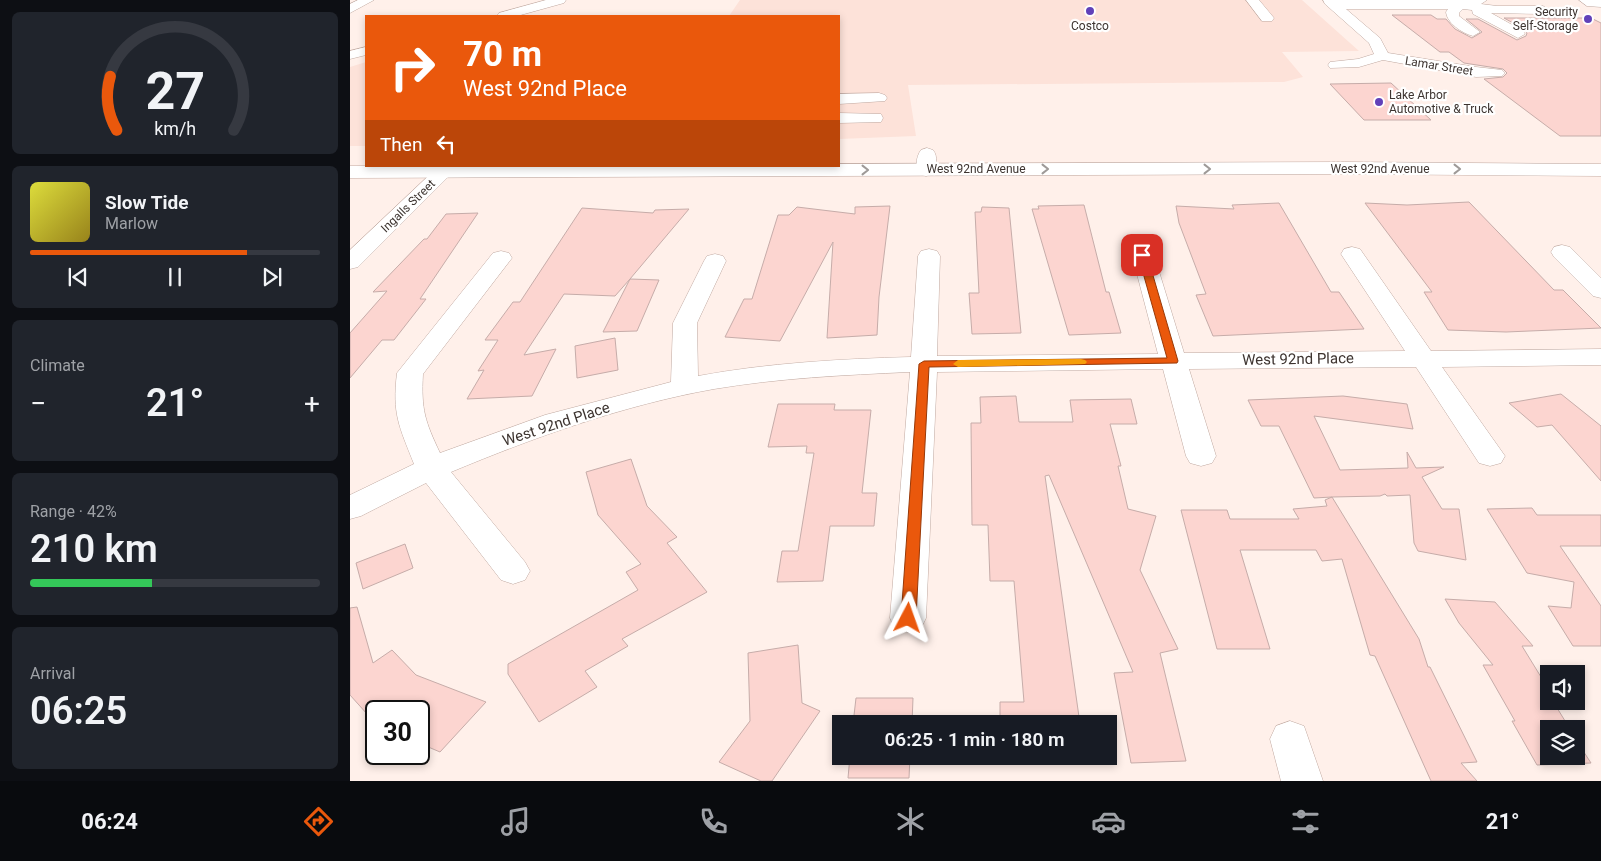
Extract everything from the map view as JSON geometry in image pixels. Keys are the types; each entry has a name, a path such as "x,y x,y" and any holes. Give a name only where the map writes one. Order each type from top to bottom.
{"street":[{"path":"350,3 355,0"},
{"path":"350,10 368,0"},
{"path":"508,15 560,0"},
{"path":"1252,0 1267,18"},
{"path":"1436,0 1497,10 1543,10"},
{"path":"1331,3 1460,5 1481,0"},
{"path":"1585,0 1591,3 1601,3"},
{"path":"1331,3 1375,41 1382,56 1359,63 1335,65"},
{"path":"1460,5 1452,12 1453,18 1473,32"},
{"path":"1460,5 1485,13 1518,34"},
{"path":"350,55 365,51"},
{"name":"Lamar Street","path":"1382,56 1476,72 1497,72"},
{"path":"840,98 877,110"},
{"path":"840,102 877,110"},
{"path":"840,110 877,110"},
{"path":"840,118 877,110"},
{"path":"840,122 877,110"},
{"name":"West 92nd Avenue","path":"840,155 926,162 1601,170"},
{"name":"West 92nd Avenue","path":"840,163 1601,155"},
{"path":"350,157 365,157"},
{"name":"West 92nd Avenue","path":"350,172 583,167"},
{"name":"Ingalls Street","path":"350,262 358,246 446,169"},
{"path":"1562,252 1601,291"},
{"path":"1352,254 1490,456"},
{"path":"1142,255 1201,456"},
{"path":"908,618 929,256"},
{"path":"501,258 410,373 408,397 411,421 431,468 513,572"},
{"path":"684,387 685,323 715,261"},
{"name":"West 92nd Place","path":"350,508 431,468 558,420 684,387 740,378 836,367 924,364 1601,357"},
{"path":"1290,739 1302,781"}],"shaded area":[{"path":"740,0 1302,0 1359,51 1282,52 1303,77 1284,82 908,85 916,136 840,139 840,15 730,15"},
{"path":"365,62 365,146 350,146 350,67"}],"building":[{"path":"1392,15 1431,15 1437,19 1446,19 1455,29 1472,38 1482,32 1466,19 1478,19 1517,40 1526,36 1527,33 1524,29 1504,18 1591,18 1601,23 1601,136 1560,136 1484,79 1503,77 1507,73 1503,69 1464,63 1449,52 1440,52"},
{"name":"Lake Arbor Automotive & Truck","path":"1391,83 1431,120 1364,120 1330,84"},
{"path":"1469,202 1554,290 1563,290 1601,328 1506,332 1448,330 1424,292 1432,292 1365,203 1407,205"},
{"path":"1279,203 1331,292 1339,292 1364,329 1213,336 1196,295 1206,294 1179,223 1176,206 1234,209 1232,205"},
{"path":"1084,205 1106,292 1109,292 1121,333 1069,335 1032,209 1039,209 1038,206"},
{"path":"890,206 879,297 877,335 827,338 833,242 780,341 725,337 744,299 752,299 778,215 789,215 797,207 855,214 855,207"},
{"path":"982,207 1009,208 1021,333 972,334 969,293 979,293 975,212 981,212"},
{"path":"582,208 653,213 655,210 689,209 615,296 564,294 524,355 556,349 532,396 467,399 484,370 478,371 498,340 485,340 513,302 520,302"},
{"path":"478,213 420,299 426,299 394,340 382,340 350,378 350,333 387,291 373,292 424,239 427,239 446,214"},
{"path":"630,279 659,280 637,331 603,332"},
{"path":"615,338 618,370 577,378 575,346"},
{"path":"1561,394 1601,426 1601,481 1552,425 1537,427 1509,403"},
{"path":"1016,396 1019,422 1073,422 1070,400 1131,399 1137,424 1110,424 1121,466 1118,466 1128,509 1156,516 1140,570 1178,649 1160,653 1186,761 1131,763 1114,673 1133,672 1049,475 1045,476 1079,715 1000,715 1000,702 1024,702 1014,581 990,581 988,525 972,525 971,423 981,423 980,397"},
{"path":"1343,396 1407,404 1413,429 1314,416 1340,470 1408,468 1407,452 1416,468 1444,467 1422,477 1442,509 1459,509 1466,560 1418,551 1414,543 1410,495 1387,496 1385,494 1380,496 1314,498 1279,426 1261,426 1248,400"},
{"path":"778,404 835,404 834,410 871,410 862,493 877,493 874,526 830,526 823,581 777,582 782,551 798,551 814,453 806,453 807,446 768,447"},
{"path":"631,459 647,506 677,537 667,543 707,592 622,639 628,646 585,671 597,687 539,722 508,674 508,664 638,590 626,572 641,564 598,515 586,472"},
{"path":"1332,497 1419,639 1428,667 1430,667 1477,762 1461,763 1477,781 1431,781 1375,656 1370,655 1342,559 1322,561 1316,550 1240,550 1270,649 1217,649 1181,510 1227,510 1230,519 1299,519 1293,509 1327,506 1325,500"},
{"path":"1532,508 1537,515 1601,515 1601,546 1560,546 1601,606 1601,646 1573,646 1548,606 1571,608 1574,582 1527,573 1487,509"},
{"path":"405,544 413,568 363,589 356,563"},
{"path":"1445,599 1495,602 1533,646 1522,646 1540,675 1540,710 1558,710 1564,720 1540,720 1540,765 1537,765 1512,721 1515,721 1483,665 1493,665 1459,623"},
{"path":"357,607 373,663 392,650 416,675 486,702 440,752 430,748 430,700 365,700 365,712 350,695 350,608"},
{"path":"798,645 802,703 820,711 772,781 761,781 719,762 750,721 748,653"},
{"path":"856,698 913,698 912,715 854,715"},
{"path":"1585,754 1591,763 1585,763"},
{"path":"849,765 910,765 909,778 848,778"}],"slow traffic":[{"path":"958,364 1081,362"}],"place":[{"name":"Costco","path":"1090,11"},
{"name":"Security Self-Storage","path":"1588,19"},
{"name":"Lake Arbor Automotive & Truck","path":"1379,102"}],"route":[{"path":"908,618 924,364 1173,361 1142,255"}]}
